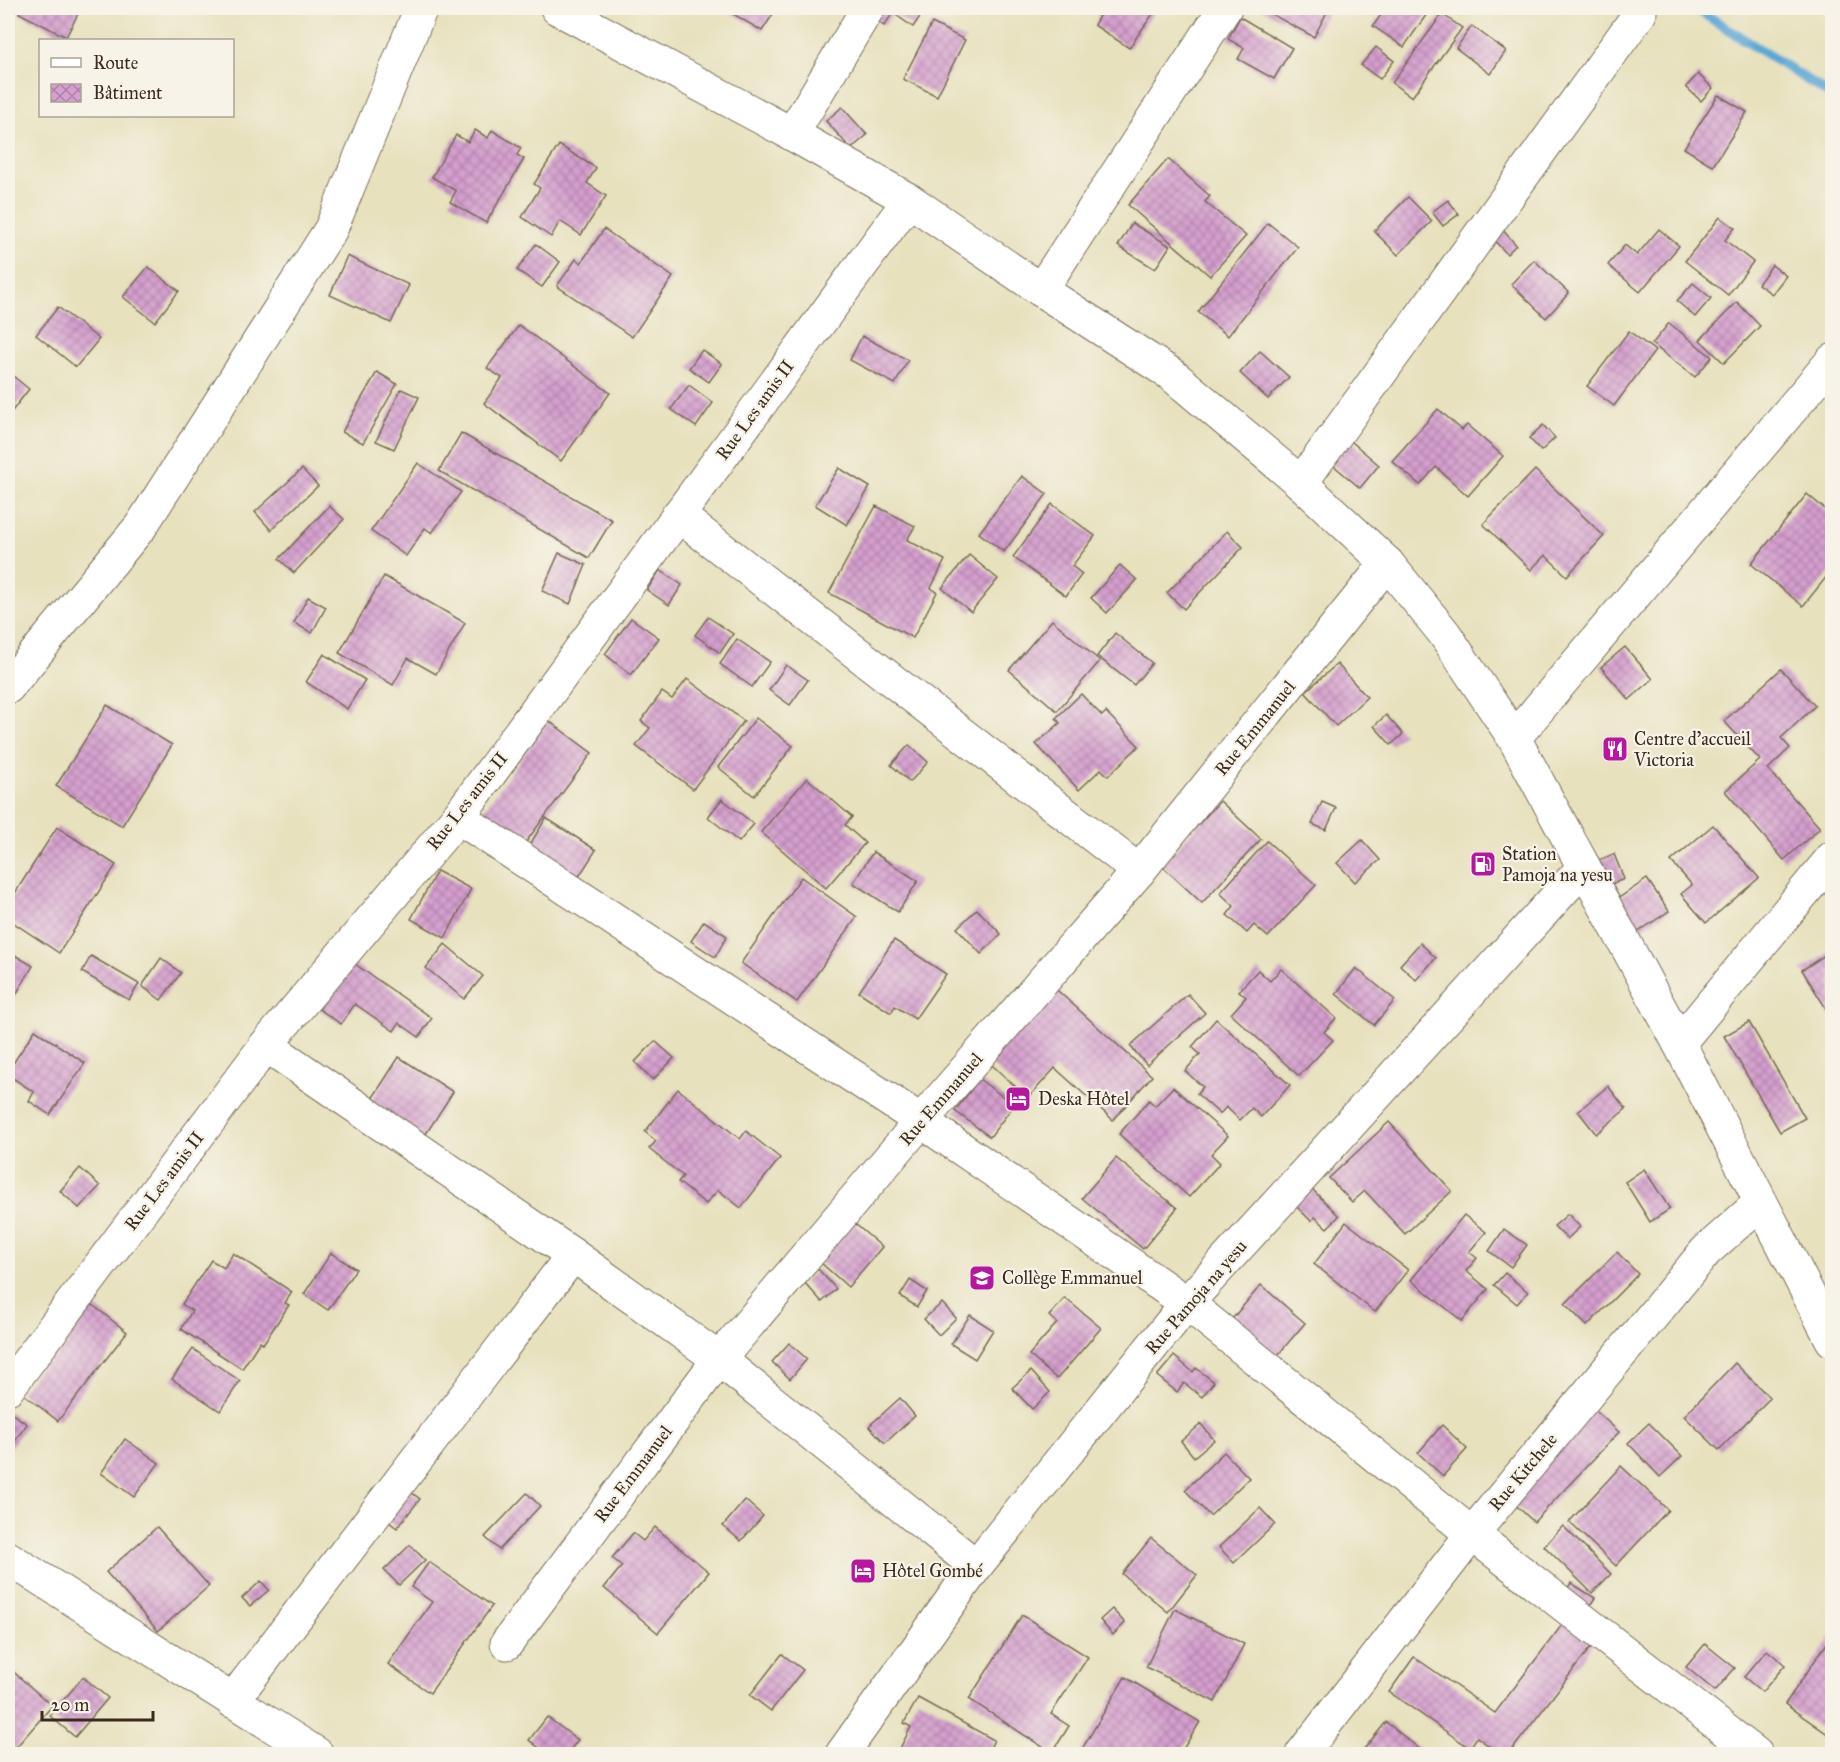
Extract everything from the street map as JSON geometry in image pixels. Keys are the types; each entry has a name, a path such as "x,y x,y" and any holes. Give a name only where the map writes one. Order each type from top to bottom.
{"street":[{"path":"8,687 141,526 331,229 421,8"},
{"path":"557,8 792,134 909,200 1041,290 1171,374 1301,483 1387,563 1444,633 1514,738 1679,1043 1833,1340"},
{"path":"792,134 868,8"},
{"path":"1041,290 1225,8"},
{"path":"1301,483 1640,13"},
{"name":"Rue Les amis II","path":"8,1388 266,1045 458,817 909,200"},
{"path":"1514,738 1833,361"},
{"path":"678,515 1139,871"},
{"name":"Rue Emmanuel","path":"507,1643 719,1359 921,1121 1139,871 1387,563"},
{"path":"458,817 921,1121 1187,1303 1472,1534 1756,1755"},
{"path":"1679,1043 1833,858"},
{"name":"Rue Pamoja na yesu","path":"842,1755 976,1566 1187,1303 1584,867"},
{"path":"266,1045 573,1255 719,1359 976,1566"},
{"name":"Rue Kitchele","path":"1302,1755 1472,1534 1706,1251 1760,1203"},
{"path":"232,1701 573,1255"},
{"path":"8,1558 317,1755"}],"building":[{"path":"22,8 75,8 80,10 66,37 19,13"},
{"path":"723,8 777,8 762,31"},
{"path":"878,8 926,8 913,27 893,13 884,26 872,17"},
{"path":"1087,8 1157,8 1129,48 1094,25 1099,16"},
{"path":"1260,8 1329,8 1314,37"},
{"path":"1386,8 1431,8 1404,47 1373,26"},
{"path":"1442,14 1462,28 1412,97 1392,83"},
{"path":"1240,17 1292,48 1274,79 1238,59 1244,48 1228,39"},
{"path":"932,23 965,40 937,96 903,79"},
{"path":"1472,26 1506,51 1490,74 1456,48"},
{"path":"1376,47 1394,61 1380,79 1361,65"},
{"path":"1698,74 1713,88 1701,101 1686,87"},
{"path":"1718,95 1747,112 1713,166 1684,148"},
{"path":"842,107 867,135 851,149 826,121"},
{"path":"475,130 488,138 492,130 521,148 517,155 524,159 486,223 450,202 456,191 432,177 456,135 468,142"},
{"path":"559,145 596,168 587,183 606,196 581,235 560,221 551,237 522,217 540,188 534,184"},
{"path":"1168,159 1210,196 1205,202 1246,236 1210,276 1128,205"},
{"path":"1408,197 1432,221 1398,255 1374,231"},
{"path":"1448,200 1459,214 1443,226 1432,212"},
{"path":"1720,217 1735,228 1725,240 1753,262 1728,295 1685,261"},
{"path":"1132,223 1170,246 1155,269 1118,246"},
{"path":"1268,223 1298,247 1228,336 1198,312"},
{"path":"1501,228 1516,245 1507,254 1491,237"},
{"path":"604,229 673,277 632,337 557,286 576,259 581,263"},
{"path":"1659,229 1679,246 1640,292 1608,265 1625,245 1637,255"},
{"path":"536,244 560,262 542,287 517,270"},
{"path":"347,256 409,285 391,323 330,295"},
{"path":"1534,260 1569,293 1546,318 1511,284"},
{"path":"1772,265 1786,276 1772,294 1758,284"},
{"path":"148,267 179,291 155,322 123,297"},
{"path":"1693,283 1711,298 1695,317 1677,301"},
{"path":"1737,302 1760,326 1724,363 1700,340"},
{"path":"58,307 99,339 76,367 36,335"},
{"path":"1669,323 1712,357 1695,377 1652,344"},
{"path":"519,325 610,393 561,461 484,403 502,378 487,368"},
{"path":"1629,331 1655,351 1614,406 1587,386"},
{"path":"862,336 908,360 895,384 850,360"},
{"path":"702,350 722,364 709,382 689,368"},
{"path":"1260,351 1289,377 1268,399 1240,373"},
{"path":"8,372 29,389 9,415 8,414"},
{"path":"377,372 397,384 363,443 342,432"},
{"path":"689,385 713,403 696,427 671,409"},
{"path":"401,389 419,397 394,449 376,441"},
{"path":"1438,409 1462,430 1467,425 1503,456 1468,496 1436,467 1420,485 1392,461"},
{"path":"1543,425 1555,438 1541,451 1529,438"},
{"path":"461,433 612,520 589,558 439,471"},
{"path":"1345,436 1379,465 1360,488 1326,459"},
{"path":"418,463 461,492 432,533 425,528 406,556 371,531"},
{"path":"839,468 870,487 847,525 815,505"},
{"path":"302,469 318,486 271,530 255,512"},
{"path":"1535,470 1604,536 1567,576 1545,555 1531,570 1483,524"},
{"path":"1022,476 1047,494 1004,552 979,533"},
{"path":"1807,494 1832,515 1832,570 1803,606 1751,564"},
{"path":"1052,504 1095,536 1072,566 1082,574 1066,596 1013,557"},
{"path":"329,506 344,519 294,573 279,559"},
{"path":"876,506 915,526 907,540 945,560 931,588 937,592 913,638 829,593"},
{"path":"1227,531 1243,547 1184,609 1167,593"},
{"path":"559,553 586,565 570,604 542,591"},
{"path":"969,555 998,579 971,612 942,588"},
{"path":"1120,565 1137,580 1107,613 1091,598"},
{"path":"660,570 682,585 669,605 647,590"},
{"path":"384,576 465,623 436,674 408,658 393,685 339,653"},
{"path":"308,597 326,607 312,633 294,623"},
{"path":"708,617 733,634 720,653 695,635"},
{"path":"631,618 659,638 631,675 605,654"},
{"path":"1052,620 1100,661 1057,711 1009,670"},
{"path":"1115,633 1152,663 1134,685 1097,656"},
{"path":"737,639 770,662 752,687 720,664"},
{"path":"1625,647 1653,679 1629,700 1601,667"},
{"path":"324,654 365,680 347,709 306,682"},
{"path":"1337,664 1367,697 1336,726 1305,692"},
{"path":"786,665 808,680 790,705 769,690"},
{"path":"1781,669 1815,706 1781,738 1790,748 1768,769 1820,828 1784,860 1725,791 1760,760 1724,721"},
{"path":"687,679 744,721 693,789 636,746 650,728 641,721 662,692 672,699"},
{"path":"1081,694 1102,716 1106,712 1139,746 1108,776 1101,769 1079,790 1036,744 1060,723 1056,718"},
{"path":"107,705 172,745 122,826 56,786"},
{"path":"1386,715 1403,734 1391,745 1374,726"},
{"path":"756,718 793,746 754,796 718,767"},
{"path":"549,721 592,753 520,850 477,819"},
{"path":"909,745 928,762 910,782 891,765"},
{"path":"807,778 852,817 845,825 865,843 826,888 761,832"},
{"path":"722,799 754,824 739,842 708,817"},
{"path":"1220,801 1261,839 1202,903 1161,865"},
{"path":"1322,802 1336,808 1326,830 1312,824"},
{"path":"546,818 596,850 578,878 529,846"},
{"path":"1713,825 1759,878 1706,923 1681,894 1692,885 1671,861"},
{"path":"57,827 116,865 59,953 8,919 8,904"},
{"path":"1362,840 1380,860 1355,882 1337,863"},
{"path":"1267,841 1316,885 1268,937 1254,925 1247,933 1227,915 1234,906 1220,893"},
{"path":"873,852 918,881 898,912 853,883"},
{"path":"1614,854 1624,879 1604,887 1594,862"},
{"path":"437,871 471,889 445,938 411,919"},
{"path":"801,877 857,917 797,1002 741,963"},
{"path":"1647,879 1669,911 1638,932 1616,900"},
{"path":"977,909 1001,934 981,954 957,928"},
{"path":"704,921 727,936 715,957 691,941"},
{"path":"894,940 946,974 915,1019 895,1006 891,1013 859,992"},
{"path":"1420,943 1436,958 1416,980 1400,965"},
{"path":"445,944 483,976 464,999 426,968"},
{"path":"8,951 33,966 8,1008"},
{"path":"1831,951 1832,953 1832,1018 1802,970"},
{"path":"91,956 139,984 129,1000 82,972"},
{"path":"161,958 181,973 161,1000 142,986"},
{"path":"352,962 432,1018 419,1037 399,1023 394,1031 355,1004 341,1024 319,1009"},
{"path":"1356,968 1395,1000 1374,1025 1336,994"},
{"path":"1281,969 1336,1018 1324,1032 1333,1040 1299,1076 1231,1014 1246,997 1239,991 1258,970 1270,981"},
{"path":"1048,982 1152,1076 1113,1120 1055,1068 1028,1098 981,1055"},
{"path":"1188,994 1205,1013 1147,1065 1130,1046"},
{"path":"1216,1019 1290,1085 1261,1117 1252,1108 1240,1120 1226,1107 1220,1114 1197,1094 1203,1087 1185,1071 1200,1054 1192,1047"},
{"path":"1749,1022 1805,1118 1780,1132 1724,1036"},
{"path":"35,1030 85,1063 50,1115 29,1101 34,1092 8,1075 8,1071"},
{"path":"655,1041 674,1058 653,1080 635,1062"},
{"path":"399,1057 453,1092 413,1154 359,1119"},
{"path":"979,1079 1014,1105 990,1137 955,1111"},
{"path":"1608,1086 1626,1109 1596,1134 1578,1111"},
{"path":"1173,1087 1228,1136 1211,1154 1220,1163 1189,1197 1119,1134 1149,1100 1155,1106"},
{"path":"678,1089 740,1139 746,1131 780,1158 741,1208 718,1190 706,1204 678,1182 683,1176 649,1149 656,1141 645,1132"},
{"path":"1389,1122 1452,1191 1405,1234 1365,1191 1352,1202 1329,1178"},
{"path":"1116,1158 1177,1208 1143,1249 1082,1198"},
{"path":"80,1168 100,1186 79,1208 60,1191"},
{"path":"1644,1169 1670,1209 1650,1222 1625,1182"},
{"path":"1308,1185 1339,1216 1327,1228 1315,1217 1311,1221 1292,1202"},
{"path":"1568,1214 1580,1227 1567,1239 1554,1226"},
{"path":"1464,1215 1486,1232 1469,1252 1477,1258 1466,1271 1488,1289 1462,1321 1411,1280"},
{"path":"1346,1222 1408,1270 1375,1312 1314,1264"},
{"path":"854,1223 882,1247 848,1287 820,1262"},
{"path":"1504,1229 1527,1245 1511,1267 1489,1251"},
{"path":"1617,1252 1638,1274 1587,1326 1565,1304"},
{"path":"233,1253 292,1292 285,1303 289,1305 263,1344 260,1341 242,1369 181,1329 192,1311 182,1304 211,1260 224,1268"},
{"path":"331,1253 356,1269 328,1310 304,1294"},
{"path":"818,1269 836,1289 822,1302 804,1282"},
{"path":"1505,1273 1528,1292 1517,1304 1494,1285"},
{"path":"910,1280 927,1291 917,1307 900,1296"},
{"path":"1261,1285 1305,1323 1276,1357 1232,1319"},
{"path":"1065,1298 1101,1328 1057,1379 1029,1355 1057,1323 1049,1316"},
{"path":"90,1303 127,1332 58,1421 21,1392"},
{"path":"942,1303 956,1318 939,1335 924,1319"},
{"path":"970,1315 993,1330 975,1359 951,1344"},
{"path":"789,1343 807,1359 790,1379 772,1362"},
{"path":"193,1349 240,1381 220,1411 172,1379"},
{"path":"1174,1356 1193,1372 1196,1368 1214,1382 1202,1397 1184,1383 1177,1392 1157,1376"},
{"path":"1735,1363 1770,1398 1719,1450 1684,1416"},
{"path":"1031,1371 1050,1392 1032,1409 1012,1388"},
{"path":"900,1398 915,1416 885,1443 869,1426"},
{"path":"1587,1403 1619,1432 1534,1522 1509,1499"},
{"path":"8,1411 27,1424 8,1451"},
{"path":"1649,1423 1682,1456 1660,1477 1628,1443"},
{"path":"1201,1424 1214,1440 1194,1457 1181,1441"},
{"path":"1442,1425 1467,1449 1443,1476 1418,1453"},
{"path":"125,1439 159,1463 134,1497 101,1473"},
{"path":"1224,1452 1249,1478 1210,1516 1185,1490"},
{"path":"1621,1466 1668,1510 1616,1566 1569,1522"},
{"path":"404,1487 420,1499 397,1528 381,1516"},
{"path":"527,1493 540,1506 499,1550 485,1537"},
{"path":"745,1500 763,1516 741,1541 723,1526"},
{"path":"1260,1508 1275,1524 1234,1563 1219,1547"},
{"path":"1563,1526 1611,1574 1592,1593 1544,1546"},
{"path":"157,1527 209,1586 158,1631 106,1572"},
{"path":"655,1527 709,1572 658,1633 604,1588 622,1566 612,1558 633,1533 643,1541"},
{"path":"1151,1538 1197,1575 1168,1612 1122,1574"},
{"path":"410,1545 425,1560 399,1585 384,1570"},
{"path":"429,1562 492,1606 430,1693 388,1664 432,1602 411,1587"},
{"path":"261,1581 269,1590 250,1606 242,1598"},
{"path":"1571,1583 1595,1598 1584,1614 1561,1598"},
{"path":"1112,1609 1125,1623 1113,1635 1100,1620"},
{"path":"1175,1609 1244,1644 1215,1702 1146,1667"},
{"path":"1022,1615 1088,1657 1051,1714 1069,1726 1052,1753 969,1699"},
{"path":"1565,1621 1594,1643 1509,1754 1500,1754 1477,1737 1470,1748 1389,1692 1414,1657 1495,1713"},
{"path":"1832,1636 1832,1737 1785,1704"},
{"path":"1705,1644 1735,1668 1715,1691 1686,1667"},
{"path":"1767,1650 1785,1665 1762,1692 1744,1677"},
{"path":"782,1654 803,1670 771,1711 750,1695"},
{"path":"8,1667 52,1706 11,1753 8,1750"},
{"path":"83,1677 108,1698 75,1737 50,1716"},
{"path":"1125,1677 1200,1722 1180,1754 1079,1754"},
{"path":"918,1698 994,1740 987,1754 897,1754 911,1727 904,1723"},
{"path":"547,1717 578,1740 567,1754 547,1754 529,1740"},
{"path":"1386,1722 1426,1754 1360,1754"}],"waterway":[{"path":"1695,8 1832,96"}],"place":[{"name":"Centre d'accueil Victoria","path":"1615,749"},
{"name":"Station Pamoja na yesu","path":"1483,864"},
{"name":"Deska Hôtel","path":"1018,1099"},
{"name":"Collège Emmanuel","path":"982,1278"},
{"name":"Hôtel Gombé","path":"863,1571"}]}
